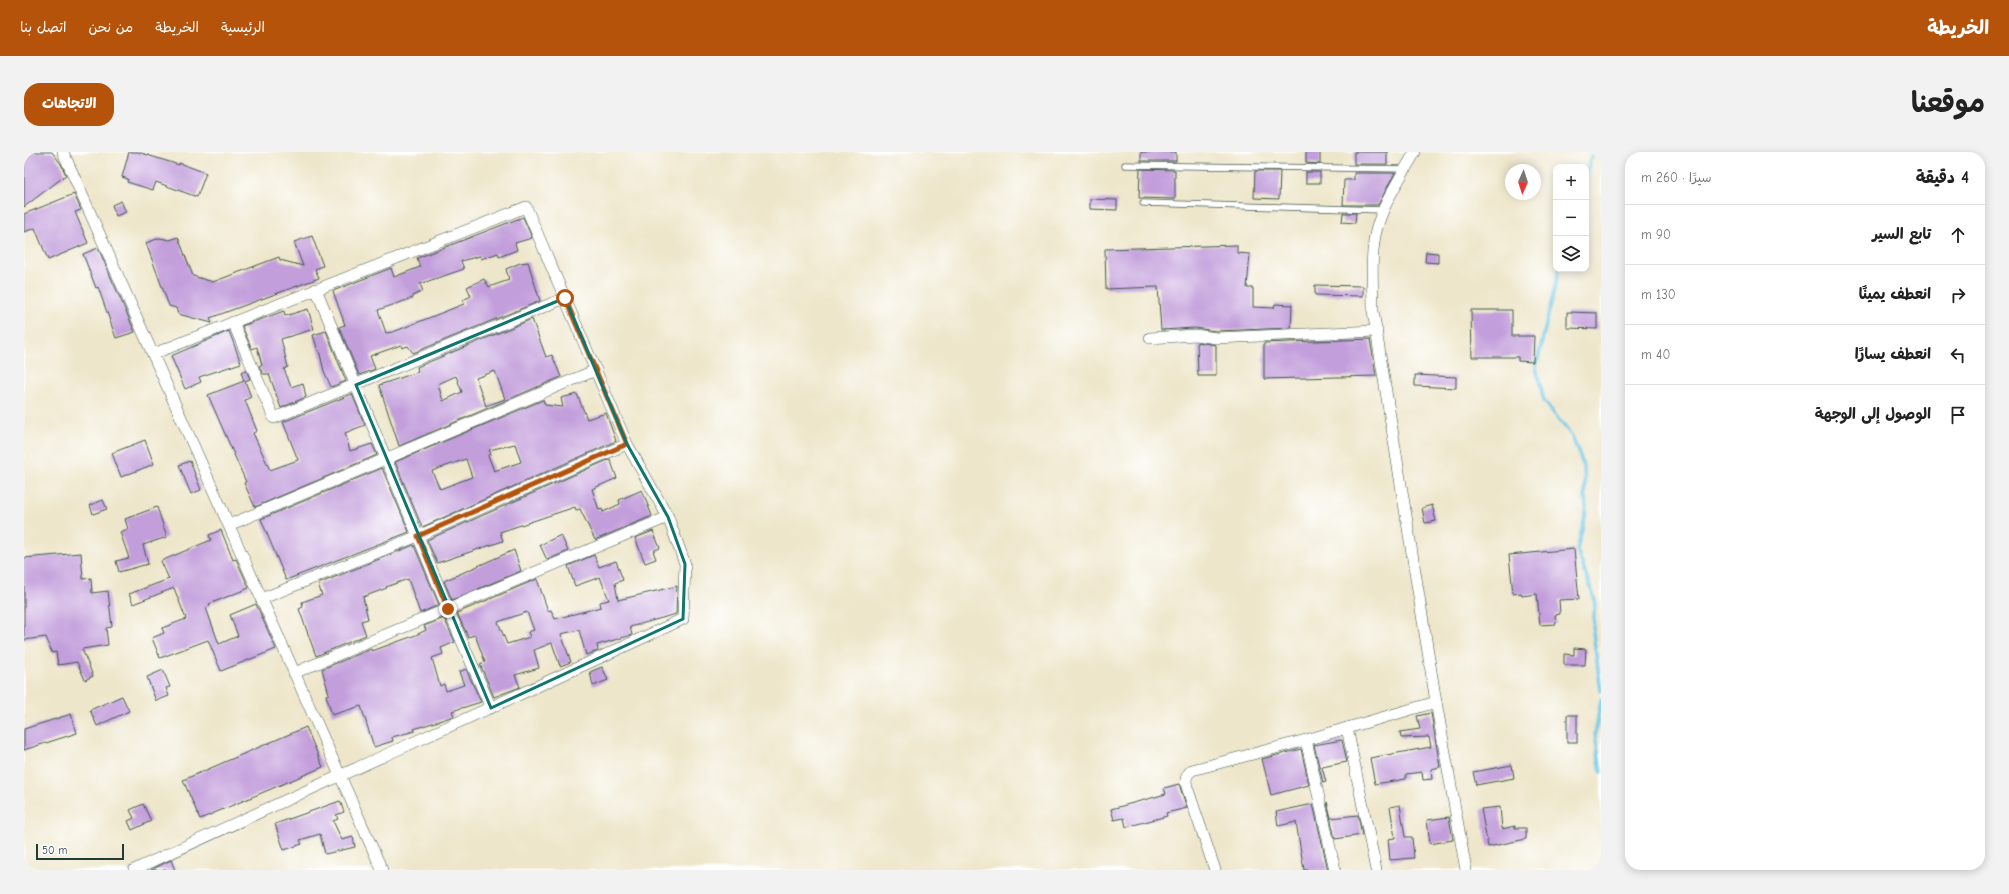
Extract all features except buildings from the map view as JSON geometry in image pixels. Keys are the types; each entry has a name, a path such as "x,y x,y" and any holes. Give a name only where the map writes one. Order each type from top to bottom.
{"street":[{"path":"1415,152 1383,210 1376,232 1373,256 1373,311 1436,702 1466,870"},
{"path":"66,153 228,525 382,870"},
{"path":"134,870 340,774 491,708 683,619 685,564 668,518 627,444 526,207 153,354"},
{"path":"316,289 448,609 491,708"},
{"path":"233,322 274,418 565,298"},
{"path":"1150,338 1195,335 1216,338 1377,331"},
{"path":"228,525 596,370"},
{"path":"261,599 418,536 627,444"},
{"path":"294,673 668,518"},
{"path":"1215,870 1186,787 1186,777 1188,773 1192,770 1306,740 1436,702"},
{"path":"1347,728 1376,870"},
{"path":"1306,740 1335,870"}],"lane":[{"path":"1125,165 1405,169"},
{"path":"1143,203 1383,210"}],"highlighted area":[{"path":"565,298 627,444 668,517 685,564 683,619 491,708 356,385"}],"waterway":[{"path":"1589,166 1593,152"},
{"path":"1558,272 1536,367 1544,401 1572,436 1584,467 1586,512 1577,550 1595,600 1593,632 1601,691"},
{"path":"1601,700 1595,734 1601,772"}],"route":[{"path":"448,609 418,536 627,444 565,298"}]}
